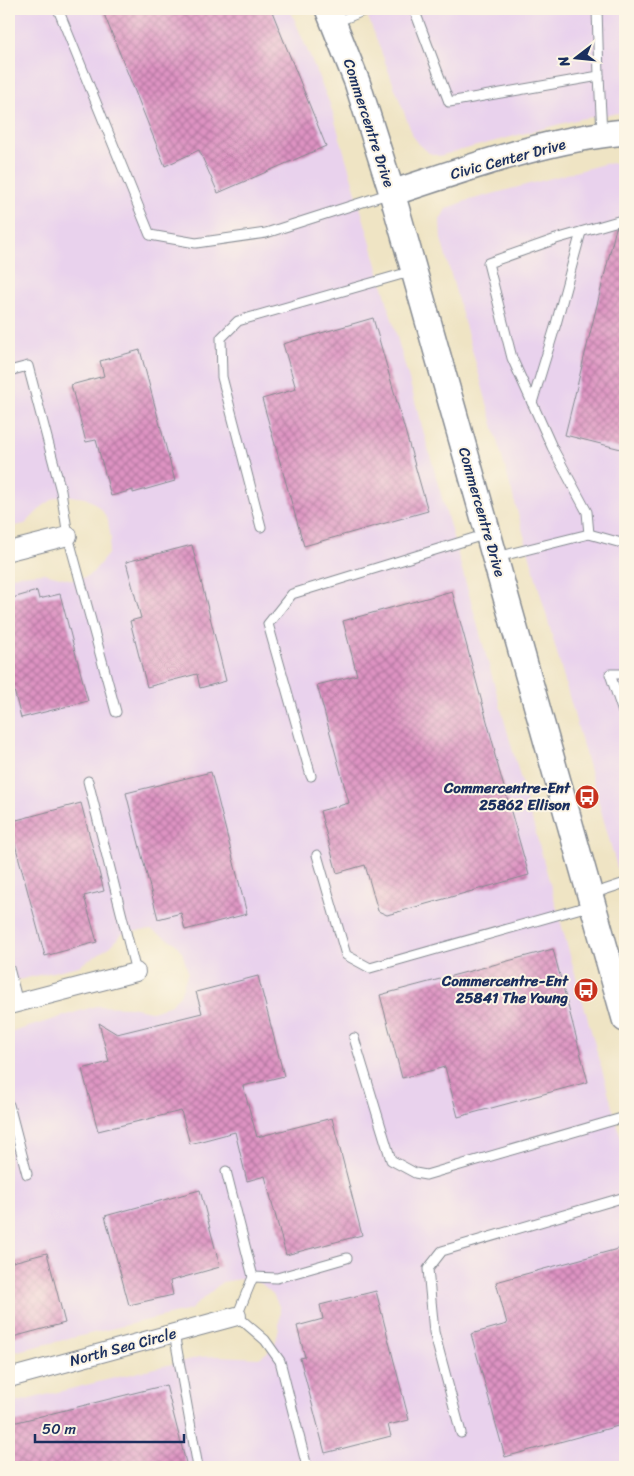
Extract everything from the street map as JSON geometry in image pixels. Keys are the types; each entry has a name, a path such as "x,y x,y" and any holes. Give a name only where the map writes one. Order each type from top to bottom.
{"street":[{"name":"Commercentre Drive","path":"331,16 357,82 392,193 625,1019"},
{"name":"Civic Center Drive","path":"392,193 494,160 614,133"},
{"path":"9,551 68,536"},
{"path":"13,1004 136,972"},
{"name":"North Sea Circle","path":"9,1378 237,1316"}],"lane":[{"path":"58,9 150,235 196,243 266,233 392,193"},
{"path":"331,16 368,9"},
{"path":"414,9 450,102 599,76"},
{"path":"597,9 599,76 614,133"},
{"path":"589,534 587,512 552,447 512,358 488,263 625,219"},
{"path":"532,403 581,232"},
{"path":"261,527 222,377 221,338 238,321 414,271"},
{"path":"9,371 28,366 61,491 68,536 116,712"},
{"path":"311,776 268,624 292,594 488,534"},
{"path":"495,558 589,534 625,544"},
{"path":"625,674 610,674 625,718"},
{"path":"88,781 136,972"},
{"path":"317,855 346,955 370,968 592,900 625,883"},
{"path":"9,968 13,1004"},
{"path":"354,1038 391,1160 415,1173 426,1175 625,1117"},
{"path":"9,1105 27,1174"},
{"path":"226,1170 253,1277 237,1316 265,1340 280,1360 307,1467"},
{"path":"461,1433 434,1332 428,1269 442,1250 625,1197"},
{"path":"253,1277 277,1278 347,1258"},
{"path":"174,1333 198,1467"}],"shaded area":[{"path":"9,9 290,9 330,104 371,244 625,1152 625,1467 9,1467 9,1404 200,1357 259,1358 275,1344 279,1329 280,1308 273,1294 262,1284 246,1278 222,1282 190,1310 9,1353 9,1033 96,1006 130,1007 151,1011 169,1006 180,995 188,972 182,952 174,942 151,930 122,934 111,946 79,966 9,982 9,577 44,573 73,580 86,577 93,572 108,554 111,539 108,521 102,510 85,498 65,495 55,498 43,506 25,524 9,527"},
{"path":"365,9 625,9 625,112 579,119 439,156 429,153 413,136"},
{"path":"625,162 625,896 441,239 440,220 446,209 466,201 604,164"}],"building":[{"path":"102,9 271,9 326,146 218,193 199,150 165,166"},
{"path":"625,225 625,450 565,435 616,228"},
{"path":"373,318 428,511 304,546 262,399 296,389 283,344"},
{"path":"140,350 175,481 133,493 133,490 111,496 96,440 86,442 71,385 104,376 100,361"},
{"path":"192,545 226,681 200,688 197,674 147,687 130,621 141,618 126,562"},
{"path":"37,591 39,599 60,594 88,701 21,718 9,670 9,599"},
{"path":"452,591 494,752 529,875 387,915 378,911 365,865 337,873 320,811 349,803 317,685 357,675 343,621"},
{"path":"211,772 247,914 185,930 181,913 158,919 126,793"},
{"path":"81,803 104,891 84,896 97,942 45,956 9,822"},
{"path":"553,949 588,1082 458,1117 445,1067 402,1078 380,995"},
{"path":"258,976 284,1076 243,1086 257,1137 332,1118 362,1235 286,1255 265,1176 247,1181 235,1132 190,1144 181,1111 98,1131 82,1069 109,1062 99,1023 117,1034 202,1013 196,992"},
{"path":"200,1190 220,1267 170,1281 173,1295 129,1305 105,1216"},
{"path":"625,1247 625,1424 505,1457 471,1334 507,1324 496,1282"},
{"path":"47,1253 65,1323 9,1338 9,1263"},
{"path":"376,1291 409,1420 388,1425 391,1436 325,1453 300,1358 305,1357 297,1326 323,1319 320,1305"},
{"path":"166,1385 187,1467 9,1467 9,1424"}],"place":[{"name":"Commercentre-Ent 25862 Ellison","path":"587,797"},
{"name":"Commercentre-Ent 25841 The Young","path":"586,990"}]}
